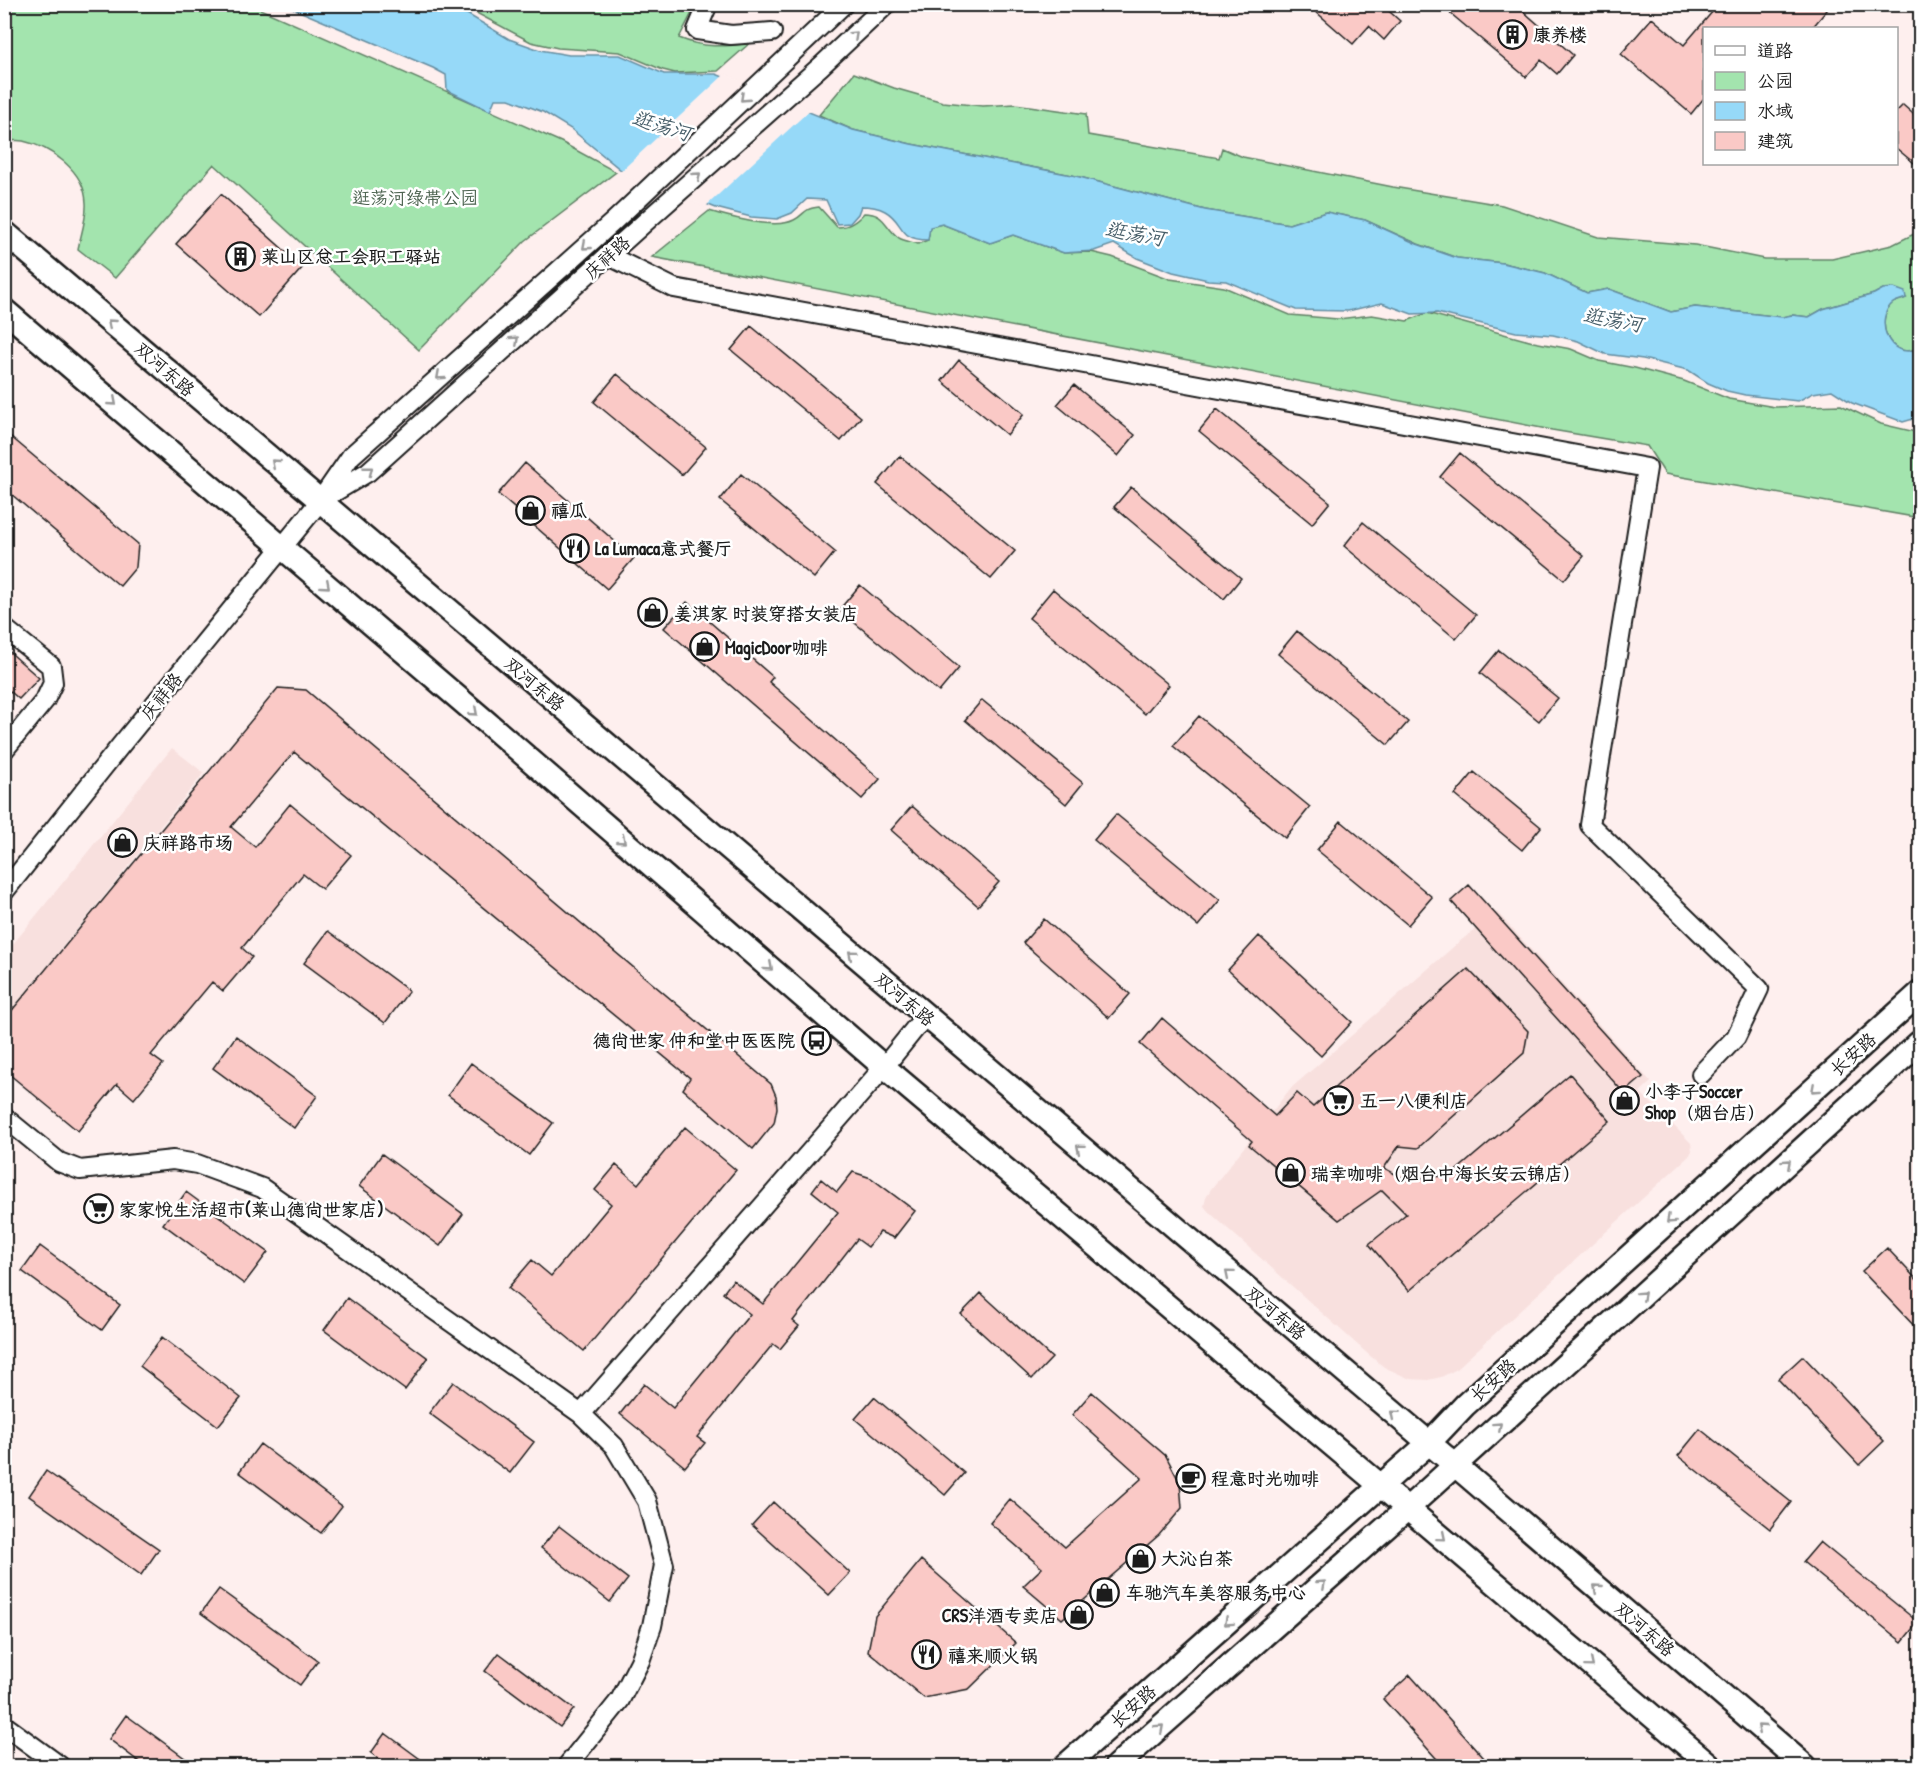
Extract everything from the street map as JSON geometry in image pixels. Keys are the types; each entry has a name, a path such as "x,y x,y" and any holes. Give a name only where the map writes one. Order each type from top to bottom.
{"street":[{"path":"708,4 697,30 731,35 772,32"},
{"name":"庆祥路","path":"4,892 320,501 351,456 629,206 844,4"},
{"name":"庆祥路","path":"320,501 368,472 821,66 887,4"},
{"name":"双河东路","path":"4,232 1455,1465 1805,1767"},
{"path":"609,256 674,288 1647,468 1590,825 1759,989 1736,1037 1701,1074"},
{"path":"4,310 884,1067 1408,1508 1711,1767"},
{"path":"4,628 51,666 53,684 45,700 4,750"},
{"name":"长安路","path":"1065,1767 1382,1486 1429,1443 1465,1405 1920,993"},
{"path":"581,1414 884,1067 925,1016"},
{"name":"长安路","path":"1116,1767 1408,1508 1920,1042"},
{"path":"4,1117 59,1162 80,1170 173,1160 198,1164 262,1188 581,1414 614,1446 647,1501 664,1565 652,1626 640,1661 620,1700 567,1767"},
{"path":"4,1725 60,1767"}],"shaded area":[{"name":"庆祥路市场","path":"172,748 204,773 5,1018 5,954"},
{"path":"1497,912 1651,1082 1640,1092 1691,1143 1692,1151 1455,1370 1428,1380 1410,1379 1384,1367 1369,1355 1204,1206 1211,1189 1290,1089 1459,942"}],"green space":[{"name":"逛荡河绿带公园","path":"4,5 251,5 561,142 616,172 525,241 419,350 214,164 115,278 78,249 85,220 86,203 80,181 73,171 55,155 34,144 23,141 5,141"},
{"path":"455,5 696,5 679,38 697,44 714,46 750,43 718,71 675,73 620,52 558,48 531,42 469,9"},
{"path":"854,73 894,88 943,102 983,106 1015,104 1086,114 1088,135 1219,158 1222,148 1243,157 1393,187 1502,205 1598,237 1695,245 1764,259 1832,259 1892,245 1920,231 1920,291 1918,297 1920,298 1920,348 1909,351 1899,349 1892,344 1884,327 1887,310 1893,303 1906,298 1883,289 1874,294 1823,309 1809,317 1792,315 1782,317 1695,307 1671,312 1609,289 1587,293 1545,273 1503,263 1457,258 1418,244 1365,220 1326,212 1289,224 1205,210 1072,175 911,144 853,130 819,115"},
{"path":"819,207 837,227 852,223 864,213 877,215 899,238 918,244 928,240 930,227 942,224 990,243 1013,235 1064,253 1091,252 1112,257 1170,279 1224,287 1290,315 1338,319 1372,315 1407,321 1427,313 1533,342 1571,349 1599,361 1684,381 1729,399 1775,407 1841,405 1881,424 1920,433 1920,518 1665,474 1647,446 1552,430 652,257 709,211 752,222 776,224 794,220 807,210"}],"water":[{"name":"逛荡河","path":"285,5 439,5 467,14 509,39 540,50 569,55 620,55 664,74 716,74 853,130 911,144 1072,175 1205,210 1289,224 1326,212 1365,220 1417,244 1457,258 1503,263 1545,273 1587,293 1609,289 1671,312 1695,307 1782,317 1792,315 1809,317 1823,309 1874,294 1883,289 1894,288 1905,292 1906,298 1893,303 1887,310 1884,327 1892,344 1899,349 1909,351 1920,348 1920,417 1903,422 1852,403 1832,390 1813,393 1798,401 1745,395 1708,383 1688,370 1643,359 1605,354 1578,341 1553,335 1516,332 1437,313 1412,314 1382,303 1348,311 1296,310 1226,281 1208,280 1173,272 1137,258 1114,244 1094,251 1064,253 1013,235 990,243 942,224 930,227 928,240 918,239 906,234 891,215 873,207 861,206 858,214 850,223 837,224 826,200 807,199 792,213 777,219 751,217 716,208 621,170 571,129 543,112 509,99 495,99 490,111 447,90 446,75 433,68"}],"pier":[{"path":"725,74 811,109 705,207 619,173"}],"building":[{"path":"1307,4 1381,4 1400,21 1384,40 1369,26 1353,44"},
{"name":"康养楼","path":"1458,4 1515,4 1573,55 1557,74 1541,60 1526,77 1450,13"},
{"path":"1719,4 1832,4 1813,27 1703,27 1703,99 1691,114 1621,54 1652,18 1684,45"},
{"path":"1903,105 1920,120 1920,168 1898,150 1898,110"},
{"name":"莱山区总工会职工驿站","path":"221,194 303,267 259,317 176,244"},
{"path":"751,326 861,417 841,441 731,350"},
{"path":"959,360 1024,414 1007,435 942,381"},
{"path":"617,374 706,447 682,475 594,402"},
{"path":"1074,385 1135,435 1118,456 1057,405"},
{"path":"1217,409 1330,502 1312,524 1199,431"},
{"path":"4,431 138,544 136,567 120,586 4,488"},
{"path":"1460,453 1584,556 1564,580 1440,477"},
{"path":"900,456 1015,551 991,579 877,484"},
{"path":"525,463 634,558 607,589 498,494"},
{"path":"741,474 835,552 814,578 720,500"},
{"path":"1131,487 1241,578 1224,599 1114,507"},
{"path":"1363,522 1476,615 1456,639 1344,546"},
{"path":"860,585 959,668 939,692 839,610"},
{"path":"1053,589 1169,685 1145,714 1029,618"},
{"path":"687,602 773,677 769,682 880,779 862,799 664,628"},
{"path":"1297,631 1408,722 1388,745 1278,654"},
{"path":"4,647 39,678 19,699 4,686"},
{"path":"1499,650 1558,698 1539,721 1480,673"},
{"path":"278,688 306,690 771,1084 776,1096 777,1108 774,1123 753,1149 683,1089 690,1078 294,752 231,827 255,847 290,804 351,855 322,889 303,874 242,948 252,957 223,991 212,982 151,1055 163,1064 134,1099 117,1084 78,1131 4,1070 4,1020"},
{"path":"982,700 1083,783 1066,804 965,720"},
{"path":"1199,716 1310,807 1285,838 1173,746"},
{"path":"1474,772 1541,827 1522,850 1455,795"},
{"path":"912,806 999,882 978,906 891,830"},
{"path":"1116,814 1220,900 1198,926 1094,840"},
{"path":"1341,821 1432,897 1408,925 1317,850"},
{"path":"1469,885 1643,1077 1624,1093 1451,901"},
{"path":"1044,919 1130,994 1109,1018 1023,943"},
{"path":"328,931 409,991 385,1023 304,963"},
{"path":"1259,936 1352,1022 1321,1056 1228,970"},
{"path":"1468,969 1528,1031 1524,1053 1418,1148 1399,1146 1384,1168 1406,1180 1451,1175 1570,1074 1610,1121 1409,1291 1369,1244 1406,1214 1382,1190 1339,1220 1249,1145 1252,1141 1140,1044 1162,1018 1275,1116 1297,1093 1313,1107"},
{"path":"236,1036 317,1096 294,1128 213,1068"},
{"path":"471,1063 553,1123 529,1155 448,1095"},
{"path":"685,1127 736,1170 584,1351 508,1288 532,1260 551,1276 611,1204 595,1190 616,1165 638,1184"},
{"path":"382,1154 463,1214 440,1246 359,1186"},
{"path":"853,1172 871,1178 915,1211 894,1238 880,1232 868,1247 857,1239 793,1321 799,1326 780,1349 773,1344 697,1437 705,1443 685,1467 620,1414 644,1384 673,1408 750,1314 723,1293 733,1280 763,1304 838,1212 812,1191 821,1179 837,1192"},
{"path":"186,1192 268,1252 244,1284 163,1224"},
{"path":"40,1246 120,1305 102,1330 22,1271"},
{"path":"1887,1248 1920,1283 1920,1332 1862,1271"},
{"path":"981,1293 1052,1358 1032,1379 961,1314"},
{"path":"347,1298 428,1358 405,1390 324,1330"},
{"path":"162,1337 241,1398 218,1426 140,1366"},
{"path":"1803,1356 1884,1441 1859,1465 1778,1379"},
{"path":"453,1382 534,1442 510,1473 429,1413"},
{"path":"1092,1392 1166,1456 1180,1483 1182,1508 1159,1535 1062,1619 1023,1586 1042,1568 990,1523 1010,1499 1065,1547 1142,1478 1072,1415"},
{"path":"874,1397 964,1473 945,1495 855,1419"},
{"path":"1700,1429 1791,1502 1770,1529 1678,1456"},
{"path":"260,1444 342,1506 321,1533 239,1472"},
{"path":"46,1471 159,1549 141,1575 29,1496"},
{"path":"773,1502 850,1573 829,1595 752,1525"},
{"path":"559,1526 628,1579 610,1602 541,1548"},
{"path":"1820,1542 1918,1622 1902,1642 1803,1562"},
{"path":"921,1560 1016,1643 969,1689 924,1698 868,1651 875,1616"},
{"path":"219,1589 318,1661 300,1685 201,1613"},
{"path":"499,1653 574,1709 560,1727 485,1671"},
{"path":"1410,1675 1492,1767 1444,1767 1383,1699"},
{"path":"126,1715 197,1767 146,1767 109,1739"},
{"path":"385,1733 431,1767 390,1767 371,1753"}],"place":[{"name":"康养楼","path":"1512,34"},
{"name":"莱山区总工会职工驿站","path":"240,256"},
{"name":"禧瓜","path":"530,510"},
{"name":"La Lumaca意式餐厅","path":"574,548"},
{"name":"姜淇家 时装穿搭女装店","path":"653,613"},
{"name":"MagicDoor咖啡","path":"704,647"},
{"name":"庆祥路市场","path":"122,842"},
{"name":"德尚世家 仲和堂中医医院","path":"816,1040"},
{"name":"五一八便利店","path":"1339,1100"},
{"name":"小李子Soccer Shop（烟台店）","path":"1624,1101"},
{"name":"瑞幸咖啡（烟台中海长安云锦店）","path":"1290,1173"},
{"name":"家家悦生活超市(莱山德尚世家店)","path":"98,1209"},
{"name":"程意时光咖啡","path":"1190,1478"},
{"name":"大沁白茶","path":"1140,1558"},
{"name":"车驰汽车美容服务中心","path":"1105,1592"},
{"name":"CRS洋酒专卖店","path":"1079,1615"},
{"name":"禧来顺火锅","path":"927,1655"}]}
